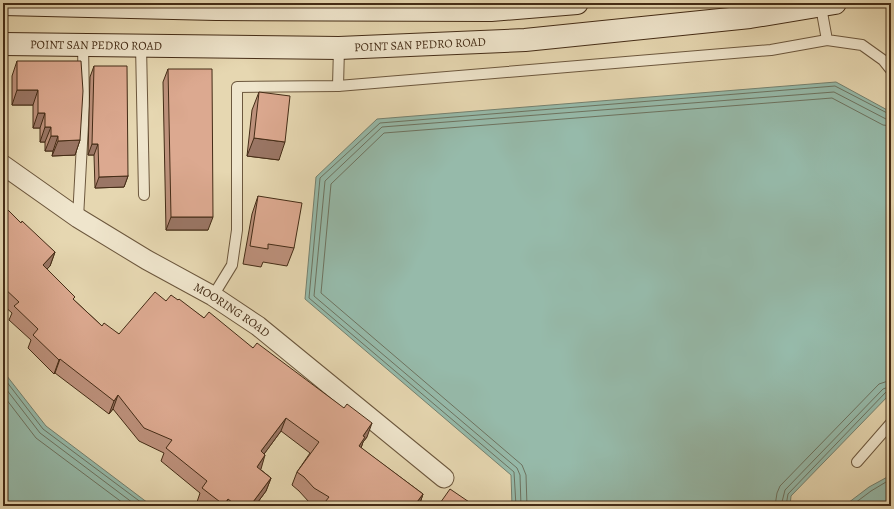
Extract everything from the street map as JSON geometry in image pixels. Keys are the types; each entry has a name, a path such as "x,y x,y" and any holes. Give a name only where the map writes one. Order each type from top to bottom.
{"main road":[{"path":"3,4 216,9 491,10 577,3"},
{"name":"POINT SAN PEDRO ROAD","path":"3,44 339,48 525,40 750,17 828,5"}],"street":[{"name":"MOORING ROAD","path":"3,165 78,218 147,260 213,296 258,326 444,478"}],"lane":[{"path":"827,40 828,5"},
{"path":"213,296 232,265 238,230 237,87 338,86 771,50 827,40 862,45 883,60 891,70"},
{"path":"78,218 84,106 83,44"},
{"path":"141,45 144,196"},
{"path":"338,86 339,48"},
{"path":"857,462 891,423"}],"water":[{"path":"836,82 891,112 891,393 791,496 790,506 512,506 511,475 305,299 316,177 377,119"},
{"path":"3,371 46,426 152,506 3,506"},
{"path":"891,475 891,506 844,506 869,487"}],"building":[{"path":"17,61 81,61 83,91 80,140 58,141 58,136 51,136 51,127 45,127 45,113 38,113 38,90 17,90"},
{"path":"94,66 127,66 128,176 99,177 98,144 92,144"},
{"path":"168,69 212,69 213,217 171,217"},
{"path":"259,92 290,96 285,142 254,138"},
{"path":"258,196 302,203 294,248 268,244 268,249 250,246"},
{"path":"3,205 21,223 22,221 55,252 43,265 75,297 73,299 102,326 104,323 119,334 155,292 166,301 171,295 178,300 179,299 204,318 209,312 253,348 257,343 344,408 347,404 372,423 363,436 365,437 359,446 423,494 414,506 322,506 329,497 314,488 297,472 319,442 286,418 261,451 265,455 257,467 271,478 250,506 237,506 228,499 224,505 202,488 207,481 166,448 172,440 144,428 118,395 114,401 60,359 59,360 33,335 38,329 14,306 19,302 3,287"},
{"path":"450,489 475,506 438,506"}]}
